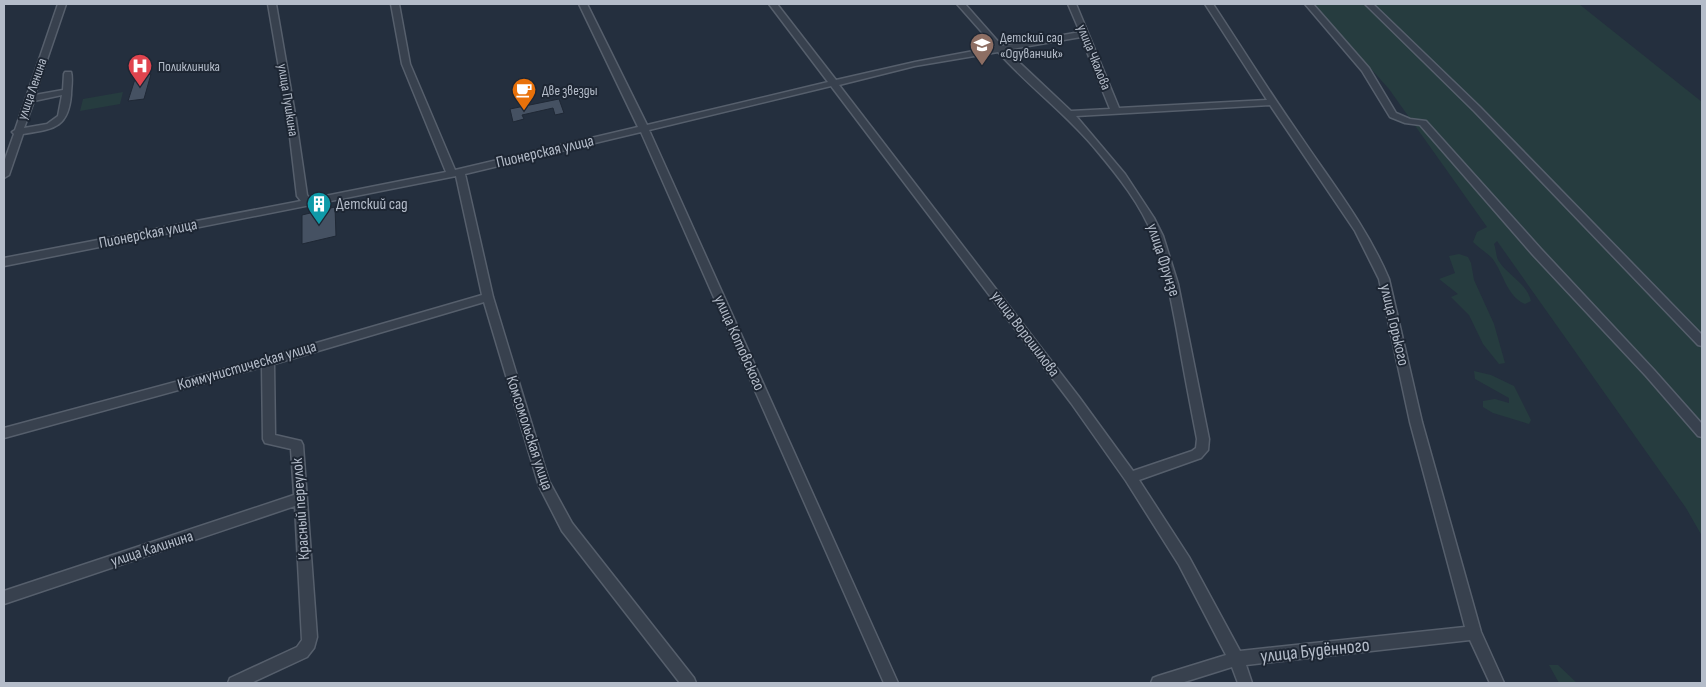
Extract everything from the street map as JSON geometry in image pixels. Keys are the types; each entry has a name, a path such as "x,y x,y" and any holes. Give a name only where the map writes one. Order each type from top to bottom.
{"street":[{"name":"улица Ленина","path":"4,175 17,132 62,4"},
{"name":"улица Пушкина","path":"272,4 305,199"},
{"name":"Комсомольская улица","path":"395,4 406,64 456,174 515,392 543,482 551,501 567,528 689,683"},
{"name":"улица Котовского","path":"583,4 644,129 891,683"},
{"name":"улица Ворошилова","path":"773,4 1075,400 1130,477 1184,561 1236,659 1245,683"},
{"name":"улица Фрунзе","path":"961,4 1000,49 1070,114 1100,148 1122,176 1149,218 1158,236 1173,284 1203,440 1200,451 1191,457 1130,477"},
{"name":"улица Чкалова","path":"1072,4 1115,110"},
{"name":"улица Горького","path":"1209,4 1376,258 1384,279 1416,422 1474,633 1497,683"},
{"path":"1309,4 1366,70 1393,115 1408,121 1423,123 1537,252 1650,373 1702,432"},
{"path":"1369,4 1477,109 1702,342"},
{"name":"Пионерская улица","path":"4,262 290,207 305,199 456,174 834,82 915,64 1084,34"},
{"path":"17,132 50,126 62,117 66,101 68,74"},
{"path":"29,99 66,92"},
{"path":"1070,114 1272,102"},
{"name":"Коммунистическая улица","path":"4,433 268,361 488,297"},
{"name":"Красный переулок","path":"235,683 294,656 306,648 310,637 297,445 269,439 268,361"},
{"name":"улица Калинина","path":"4,598 300,500"},
{"name":"улица Будённого","path":"1158,683 1236,659 1474,633"}],"green space":[{"path":"1313,4 1579,4 1702,102 1702,536 1686,508 1497,241 1494,244 1498,260 1521,284 1529,294 1531,301 1525,304 1514,296 1492,258 1473,242 1477,232 1487,227 1389,89"},
{"path":"123,92 120,104 80,111 83,99"},
{"path":"1459,254 1468,257 1471,263 1474,280 1494,324 1505,363 1499,364 1483,344 1469,315 1451,297 1458,294 1439,279 1455,273 1449,256"},
{"path":"1474,371 1491,375 1514,386 1531,420 1529,424 1493,413 1483,407 1483,401 1495,399 1509,403 1509,398 1475,379"},
{"path":"1549,665 1558,665 1577,683 1559,683"}],"building":[{"name":"Поликлиника","path":"151,74 144,99 128,101 136,76"},
{"name":"Две звезды","path":"559,99 564,113 555,115 553,108 522,115 524,119 513,122 510,109"},
{"name":"Детский сад","path":"335,207 336,236 302,244 302,215"}],"place":[{"name":"Детский сад «Одуванчик»","path":"982,66"},
{"name":"Поликлиника","path":"140,87"},
{"name":"Две звезды","path":"524,111"},
{"name":"Детский сад","path":"319,225"}]}
